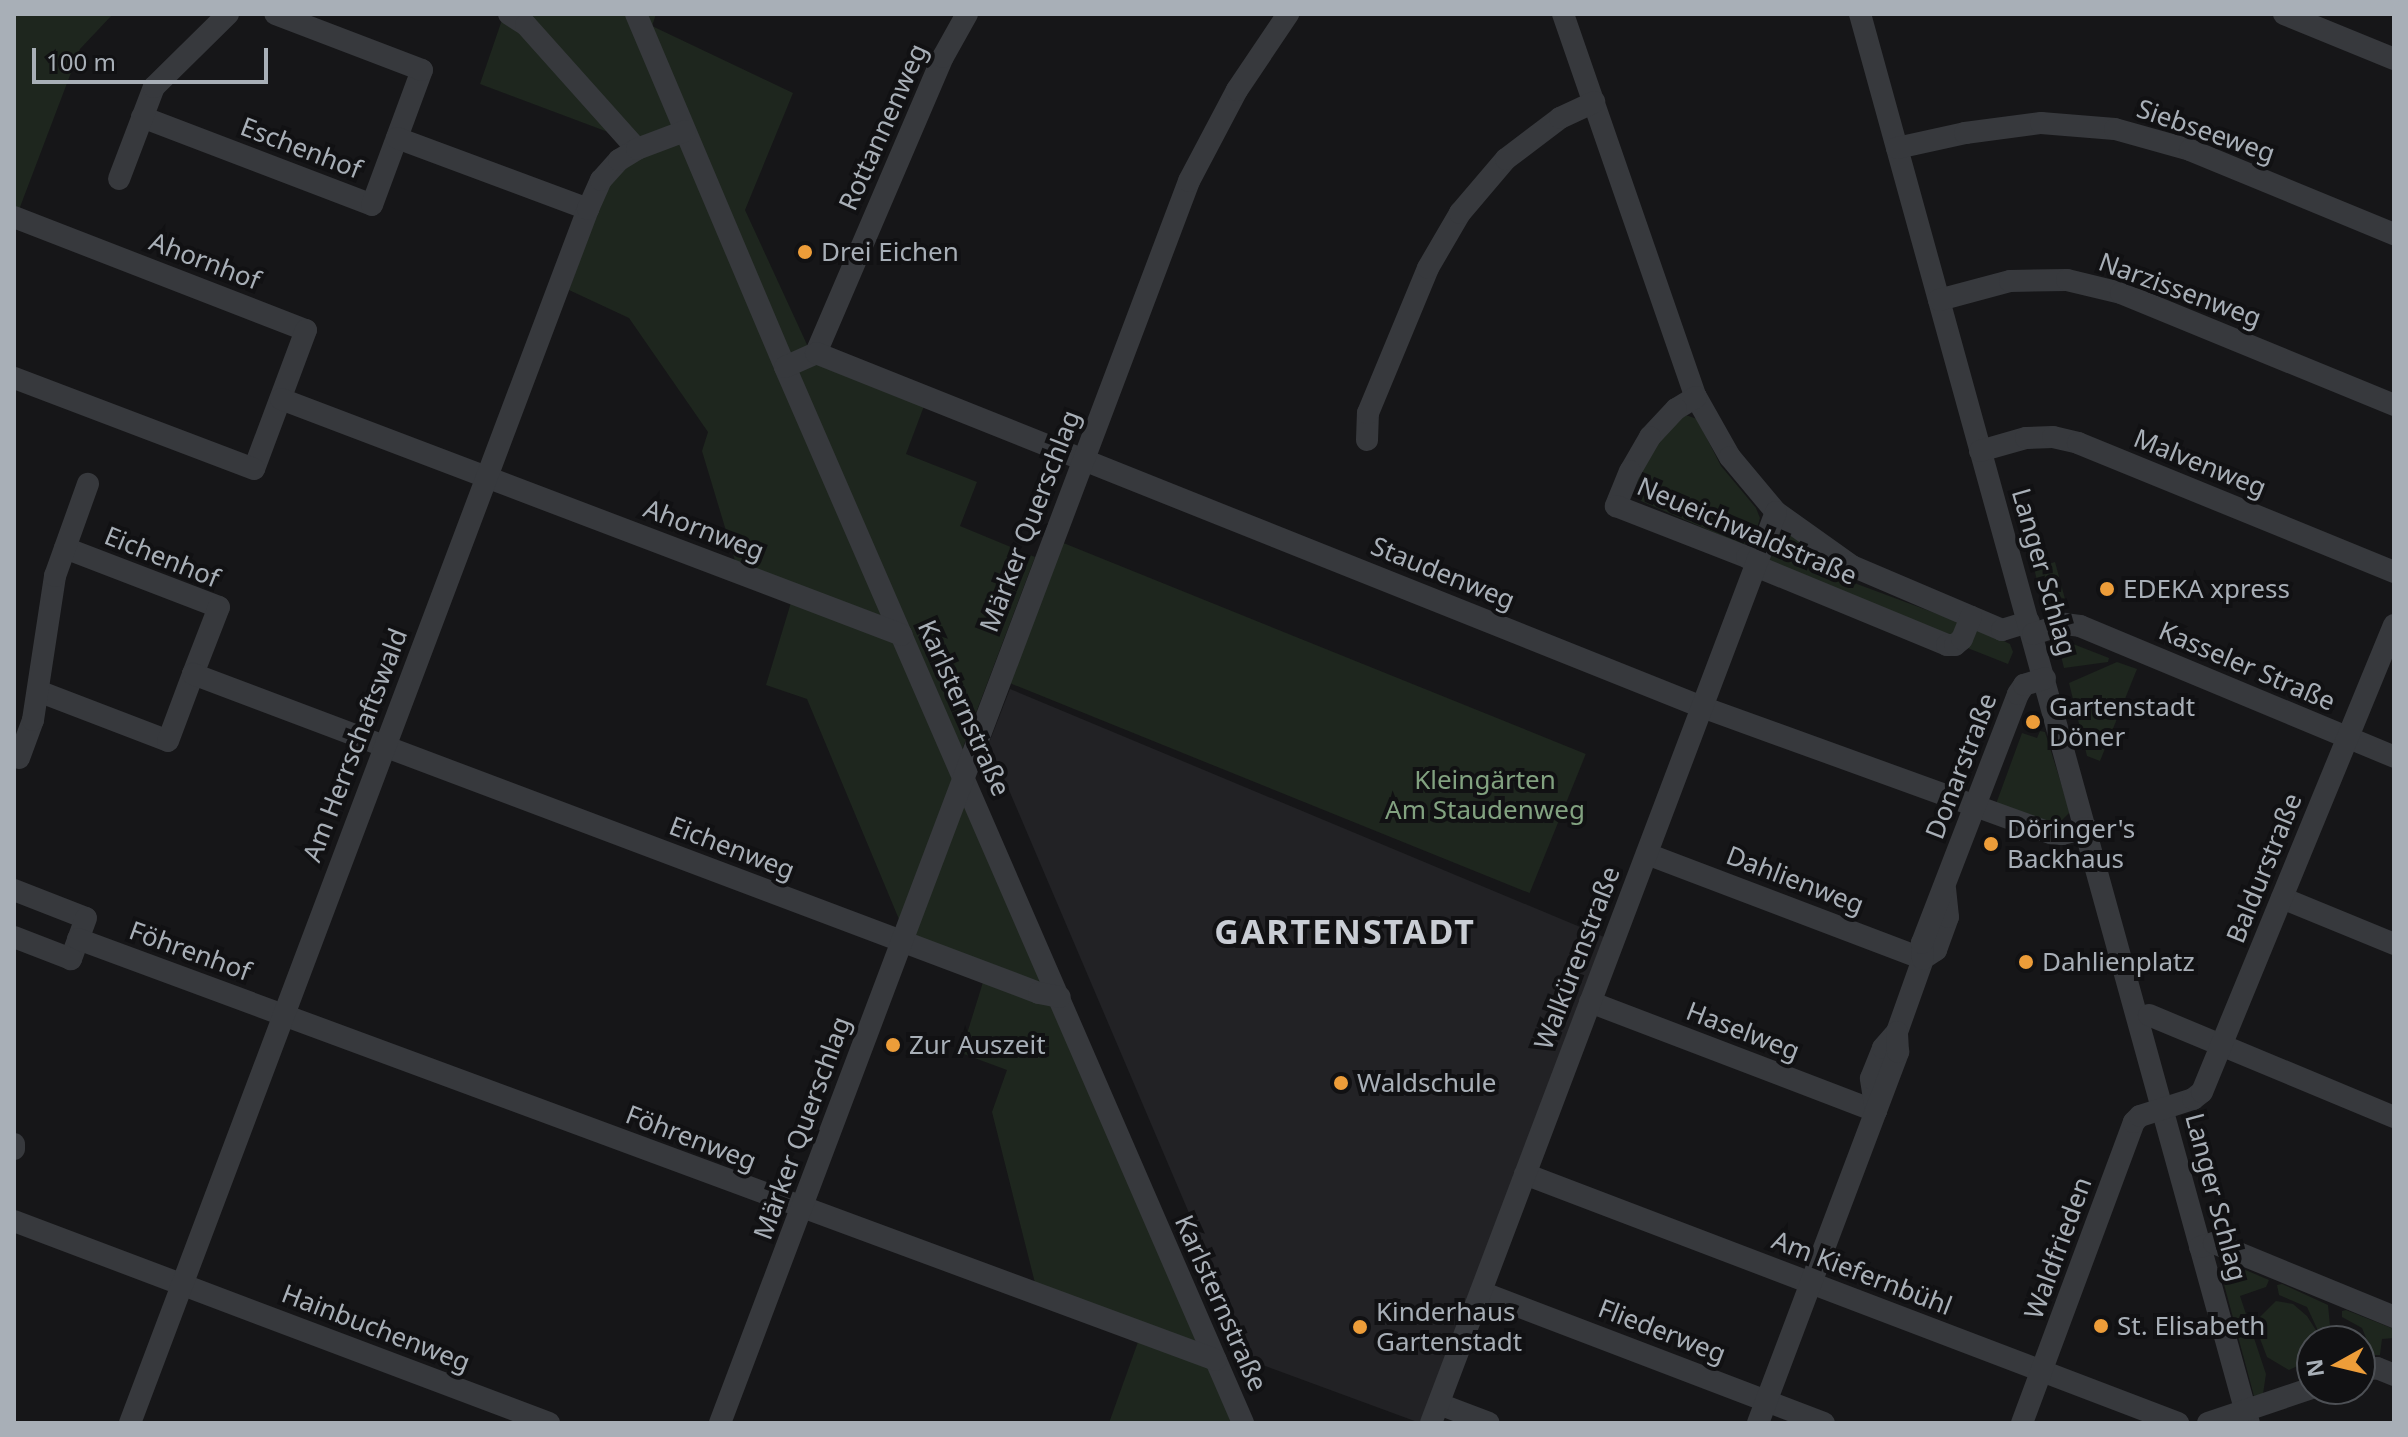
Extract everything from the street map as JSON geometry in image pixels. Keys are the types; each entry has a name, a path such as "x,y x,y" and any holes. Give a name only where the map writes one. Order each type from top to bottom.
{"street":[{"path":"119,179 154,87 228,14"},
{"name":"Eschenhof","path":"142,117 372,205 422,70 275,14"},
{"path":"509,14 526,25 637,149"},
{"path":"641,24 657,14"},
{"name":"Rottannenweg","path":"816,353 943,57 967,14"},
{"name":"Märker Querschlag","path":"720,1423 1189,181 1237,90 1288,14"},
{"name":"Neueichwaldstraße","path":"1563,14 1696,397 1730,457 1776,512 1852,566 2002,630 2031,628"},
{"name":"Langer Schlag","path":"1860,14 2248,1417"},
{"path":"2284,14 2394,59"},
{"name":"Karlsternstraße","path":"641,24 785,367 1243,1423"},
{"path":"1367,440 1368,413 1428,268 1460,213 1506,159 1560,118 1594,102"},
{"name":"Siebseeweg","path":"1897,148 1965,133 2041,123 2115,129 2190,150 2394,234"},
{"name":"Am Herrschaftswald","path":"130,1423 588,209 601,180 619,160 637,149 685,131"},
{"name":"Eschenhof","path":"397,138 588,209"},
{"name":"Ahornhof","path":"14,217 306,330 254,469 14,378"},
{"name":"Narzissenweg","path":"1939,300 2010,281 2067,280 2094,286 2121,293 2394,405"},
{"path":"785,367 816,353"},
{"name":"Staudenweg","path":"816,353 1702,707 2051,833 2062,834 2086,828"},
{"name":"Neueichwaldstraße","path":"1696,397 1676,409 1650,437 1630,471 1616,506 1947,645 1955,645 1962,639 1971,617"},
{"path":"281,399 486,477"},
{"name":"Malvenweg","path":"1980,451 2026,438 2053,437 2078,443 2394,572"},
{"name":"Ahornweg","path":"486,477 902,635"},
{"name":"Eichenhof","path":"19,758 33,720 55,576 88,484"},
{"name":"Walkürenstraße","path":"1435,1414 1776,512"},
{"name":"Eichenhof","path":"38,691 168,741 219,607 65,548"},
{"name":"Kasseler Straße","path":"2031,628 2064,624 2080,626 2394,757"},
{"name":"Baldurstraße","path":"2163,1108 2193,1099 2202,1092 2394,625"},
{"path":"193,674 385,747"},
{"name":"Donarstraße","path":"1758,1423 1876,1111 1871,1078 1883,1048 1897,1032 1923,959 1936,950 1948,917 1945,887 2018,694 2024,685 2045,678"},
{"name":"Eichenweg","path":"385,747 1049,997 1060,997"},
{"name":"Dahlienweg","path":"1647,854 1923,959"},
{"path":"14,890 86,918 71,959 14,937"},
{"path":"2282,898 2394,944"},
{"name":"Föhrenhof","path":"78,939 283,1015"},
{"name":"Haselweg","path":"1590,1002 1876,1111"},
{"name":"Föhrenweg","path":"283,1015 1216,1360"},
{"path":"2149,1015 2394,1117"},
{"name":"Waldfrieden","path":"2022,1423 2134,1122 2140,1116 2163,1108"},
{"name":"Am Kiefernbühl","path":"1525,1174 2174,1422"},
{"name":"Hainbuchenweg","path":"14,1221 549,1423"},
{"path":"2200,1247 2214,1243 2394,1317"},
{"name":"Fliederweg","path":"1481,1292 1824,1423"},
{"path":"2208,1423 2248,1417 2296,1395"},
{"path":"1435,1414 1489,1423"}],"shaded area":[{"name":"Waldschule","path":"1010,689 1604,937 1420,1423 1252,1361 989,743"}],"green space":[{"path":"14,14 113,14 80,49 17,215 14,216"},
{"path":"504,14 656,14 652,26 793,93 745,210 815,362 924,406 906,454 977,482 960,526 1035,557 954,771 1233,1423 1109,1423 1143,1328 1036,1287 992,1112 1007,1070 961,1053 988,966 906,936 807,699 766,685 796,586 736,564 702,451 708,432 629,318 569,290 624,138 480,84"},
{"path":"1683,414 1697,419 1721,466 1756,508 1760,518 1756,532 1743,545 1641,501 1636,489 1641,469 1655,446"},
{"path":"1788,532 1857,584 1959,622 1957,633 1945,638 1766,561 1779,533"},
{"name":"Kleingärten Am Staudenweg","path":"1061,542 1586,754 1530,893 1005,681"},
{"path":"2055,562 2065,599 2039,589 2034,568"},
{"path":"1973,626 2010,644 2013,652 2008,664 1965,647"},
{"path":"2068,642 2109,658 2108,662 2064,668 2061,656"},
{"path":"2117,662 2137,669 2100,761 2087,756 2069,683"},
{"path":"2040,731 2045,732 2070,812 2061,821 2047,823 1996,804 2022,733 2037,738"},
{"path":"2229,1263 2269,1280 2266,1287 2240,1296 2266,1374 2263,1394 2254,1396 2221,1273"},
{"path":"2282,1284 2328,1305 2330,1325 2315,1325 2307,1307 2279,1295 2277,1285"},
{"path":"2276,1301 2293,1304 2307,1316 2313,1325 2296,1325 2296,1367 2289,1370 2267,1357 2254,1323"},
{"path":"2342,1311 2394,1329 2394,1338 2382,1339 2380,1355 2376,1355 2376,1325 2357,1325 2342,1317"}],"place":[{"name":"Drei Eichen","path":"805,252"},
{"name":"EDEKA xpress","path":"2107,589"},
{"name":"Gartenstadt Döner","path":"2033,722"},
{"name":"Döringer's Backhaus","path":"1991,844"},
{"name":"Dahlienplatz","path":"2026,962"},
{"name":"Zur Auszeit","path":"893,1045"},
{"name":"Waldschule","path":"1341,1083"},
{"name":"St. Elisabeth","path":"2101,1326"},
{"name":"Kinderhaus Gartenstadt","path":"1360,1327"}],"district":[{"name":"GARTENSTADT","path":"1345,932"}]}
